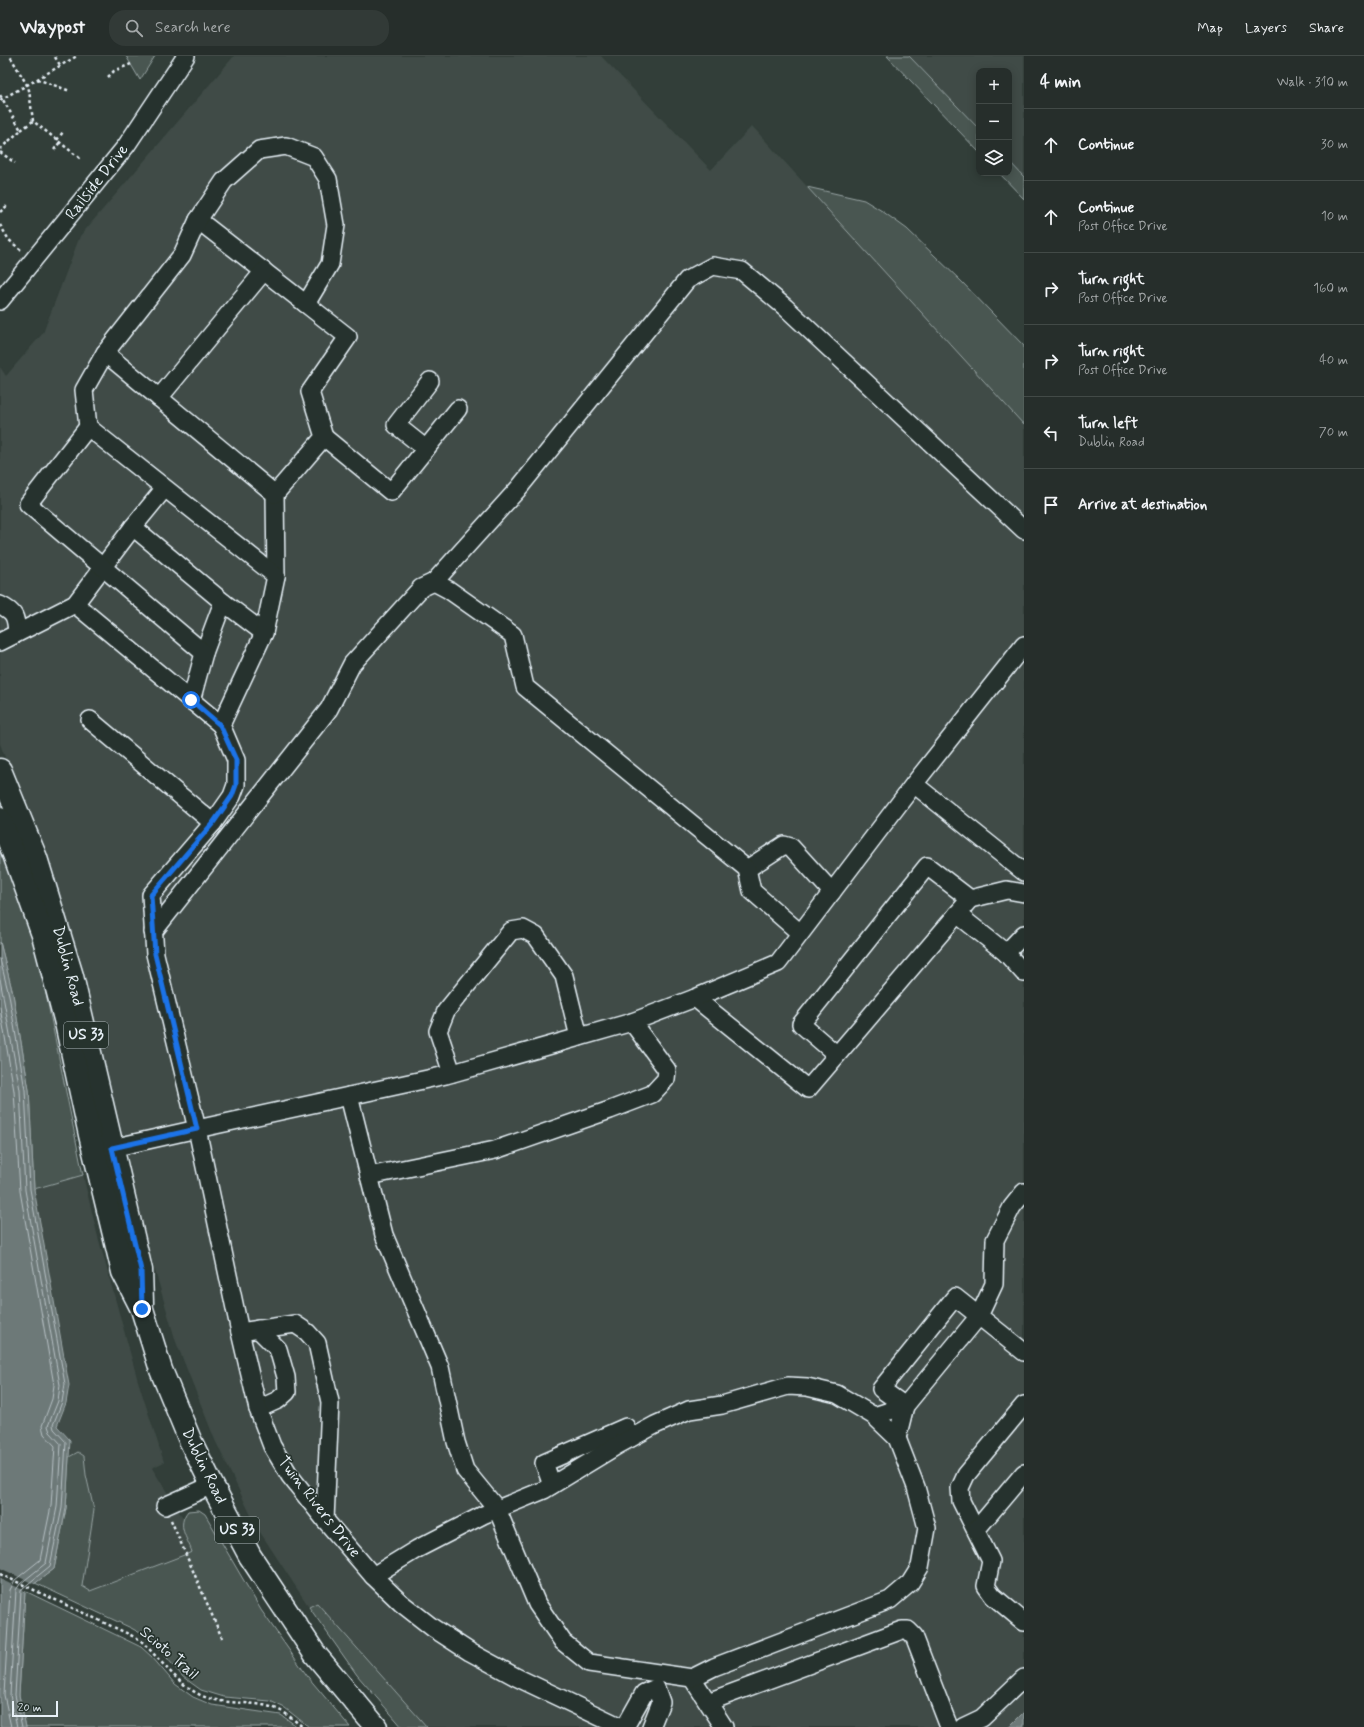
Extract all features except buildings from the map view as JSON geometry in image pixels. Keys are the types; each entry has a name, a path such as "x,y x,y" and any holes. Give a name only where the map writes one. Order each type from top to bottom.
{"main road":[{"name":"Dublin Road","path":"0,770 36,858 72,976 141,1270 142,1309"},
{"name":"Dublin Road","path":"0,819 43,935 66,1023 90,1135 123,1272 142,1309 161,1370 190,1440 250,1556 315,1654 376,1727"}],"street":[{"name":"Railside Drive","path":"0,301 126,146 186,56"},
{"path":"204,653 28,504 88,427 84,390 105,353 182,255 198,220 224,181 259,150 286,146 314,157 328,179 336,225 330,264 306,304"},
{"path":"198,220 348,337 310,392 324,437 391,492 458,409"},
{"path":"154,932 329,709 352,664 422,588 434,582 518,489 687,280 713,266 742,271 785,307 1024,530"},
{"path":"159,398 264,271"},
{"path":"105,353 275,494"},
{"path":"426,450 396,425 430,381"},
{"path":"88,427 164,489 276,576"},
{"path":"75,604 220,725 264,633 276,576 275,494 324,437"},
{"path":"0,642 75,604 133,527 164,489"},
{"path":"133,527 223,602 264,633"},
{"path":"434,582 449,590 513,635 525,687 747,869 752,891 800,933"},
{"path":"191,700 204,653 223,602"},
{"path":"0,605 10,610 16,620 18,633"},
{"path":"112,1148 452,1073 632,1022 778,963 914,784 1024,645"},
{"path":"90,720 213,823"},
{"name":"Twin Rivers Drive","path":"220,725 236,760 236,785 232,796 213,823 151,895 155,954 197,1129 258,1409 272,1446 290,1476 325,1520 373,1576 401,1603 433,1628 470,1652 516,1677 621,1727"},
{"path":"914,784 1024,872"},
{"path":"747,869 784,845 791,847 832,892"},
{"path":"837,1055 801,1024 927,866 970,899"},
{"path":"694,998 808,1089 970,899 1007,890 1024,893"},
{"path":"957,914 1006,953 1024,973"},
{"path":"452,1073 438,1031 446,1011 512,931 523,929 536,936 564,976 579,1037"},
{"path":"1006,953 1024,934"},
{"path":"369,1176 495,1150 652,1094 666,1079 667,1070 632,1022"},
{"path":"349,1096 384,1236 440,1367 456,1442 465,1470 497,1509 537,1604 562,1642 589,1664 658,1681 692,1678 714,1667 890,1600 910,1583 920,1566 927,1528 916,1487 897,1438 874,1416 837,1394 806,1387 788,1386 722,1405 689,1410 655,1425 552,1485 497,1509 417,1549 373,1576"},
{"path":"897,1438 905,1406 979,1316 994,1284 995,1240 1012,1207 1024,1192"},
{"path":"905,1406 881,1389 955,1297 1024,1352"},
{"path":"240,1332 295,1324 307,1332 317,1343 330,1402 325,1520"},
{"path":"258,1329 278,1349 286,1377 286,1392 278,1400 258,1409"},
{"path":"1024,1405 966,1475 960,1488 961,1501 991,1561 986,1586 993,1596 1024,1622"},
{"path":"874,1416 905,1406"},
{"path":"552,1485 544,1463 626,1427 631,1438"},
{"path":"976,1530 1024,1473"},
{"path":"165,1506 212,1485"},
{"path":"708,1702 902,1630 908,1630 914,1636 949,1727"},
{"path":"692,1678 724,1727"},
{"path":"963,1727 982,1718 1024,1678"},
{"path":"625,1727 644,1693 658,1681"},
{"path":"651,1727 661,1702 658,1681"}],"path":[{"path":"10,56 30,90 33,121 82,160"},
{"path":"1,100 76,56"},
{"path":"55,57 60,65"},
{"path":"108,77 114,71 130,64"},
{"path":"37,79 70,91"},
{"path":"0,95 1,100 21,130"},
{"path":"14,163 0,150 33,121"},
{"path":"57,140 63,132"},
{"path":"54,150 60,142"},
{"path":"0,212 8,205"},
{"path":"0,224 9,240 34,260"},
{"path":"165,1506 222,1638"},
{"name":"Scioto Trail","path":"0,1574 139,1638 170,1672 190,1689 210,1699 268,1706 281,1711 303,1727"}],"shaded area":[{"path":"126,56 155,56 140,80"},
{"path":"234,56 601,56 711,170 752,126 1024,425 1024,1712 1009,1727 427,1727 317,1603 309,1607 256,1526 215,1440 176,1342 135,1203 74,940 0,744 0,367 6,376 43,333 80,236"},
{"path":"887,56 909,56 976,126 976,149"},
{"path":"909,56 1024,56 1024,177 1012,164 1012,68 976,68 976,126"},
{"path":"1012,164 1024,177 1024,199 1002,176 1012,176"},
{"path":"807,187 864,200 907,229 961,281 1024,346 1024,425"},
{"path":"0,851 15,886 38,955 83,1175 34,1189 29,1090 13,994 0,942"},
{"path":"83,1175 97,1233 138,1381 164,1462 152,1468 183,1518 183,1529 192,1552 90,1591 82,1586 94,1510 86,1474 84,1456 78,1452 69,1457 70,1440 57,1426 66,1403 34,1189"},
{"path":"78,1452 84,1456 86,1475 94,1510 82,1586 90,1591 192,1552 184,1532 183,1522 188,1511 199,1510 205,1514 261,1610 308,1677 350,1727 309,1727 285,1708 270,1701 224,1697 201,1690 183,1677 157,1646 144,1635 35,1583 54,1569 66,1508 69,1457"},
{"path":"25,1591 141,1647 152,1657 175,1684 193,1697 212,1705 281,1715 298,1727 26,1727 19,1695"},
{"path":"317,1603 427,1727 402,1727 357,1675 309,1607"}],"water":[{"path":"0,942 13,994 29,1090 34,1189 69,1385 66,1403 57,1426 70,1440 66,1508 54,1569 25,1591 19,1695 26,1727 0,1727"},
{"path":"1024,1712 1024,1727 1009,1727"}],"pier":[{"path":"0,1568 36,1585 27,1592 0,1579"}],"route":[{"path":"142,1309 141,1270 112,1148 197,1129 155,954 151,895 213,823 232,796 236,785 236,760 220,725 191,700"}]}
